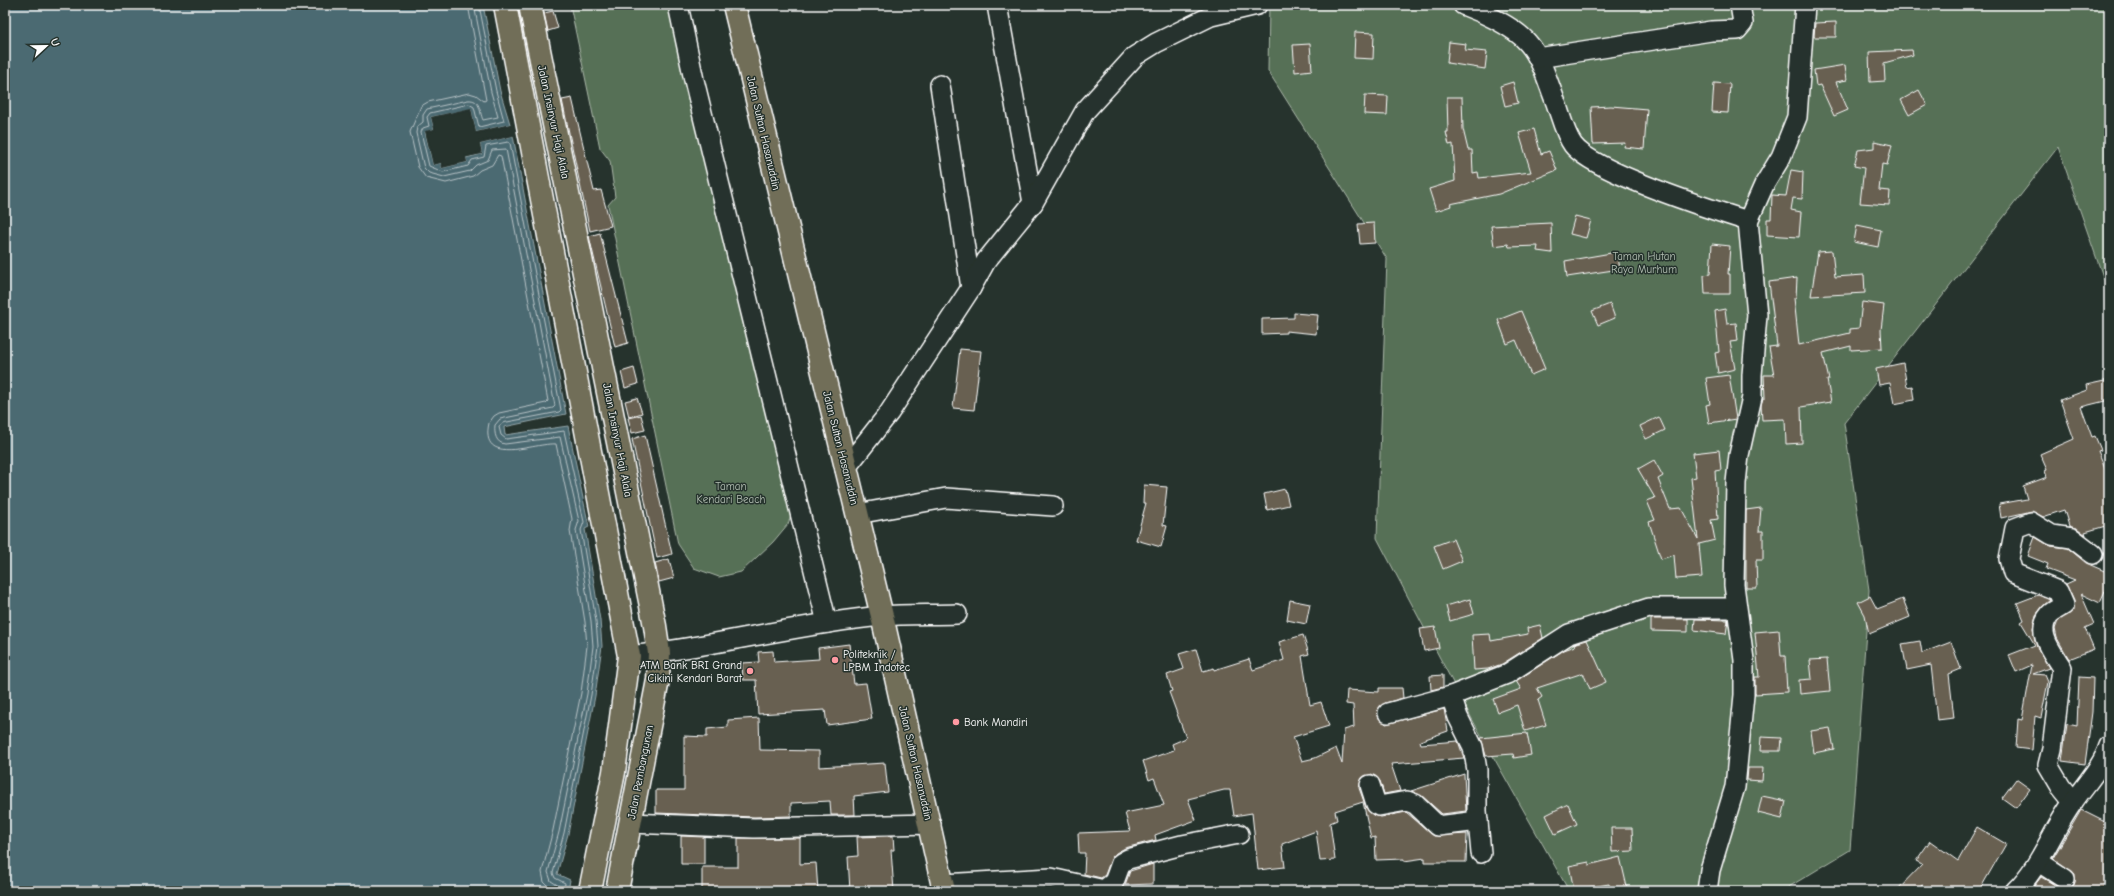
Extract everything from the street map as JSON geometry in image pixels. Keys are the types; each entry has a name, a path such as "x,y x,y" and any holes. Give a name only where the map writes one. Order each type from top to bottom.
{"main road":[{"path":"506,5 630,656 614,772 590,891"},
{"name":"Jalan Insinyur Haji Alala","path":"530,5 580,247 655,626 659,653"},
{"name":"Jalan Sultan Hasanuddin","path":"734,5 845,469 882,616 931,824 944,888"},
{"path":"552,252 580,247"},
{"name":"Jalan Pembangunan","path":"617,891 658,680 659,653"}],"street":[{"path":"678,5 694,80 827,623"},
{"path":"997,5 1033,203"},
{"path":"845,469 889,413 971,288 986,261 1033,203 1085,111 1135,56 1156,43 1211,16 1257,5"},
{"path":"1463,5 1520,34 1529,43 1538,58 1564,128 1573,146 1582,154 1602,166 1685,200 1748,221"},
{"path":"1538,58 1711,32 1737,30 1743,23 1740,5"},
{"path":"1707,891 1710,870 1735,787 1739,760 1744,695 1744,660 1734,585 1736,483 1739,455 1752,397 1752,375 1757,315 1748,221 1764,185 1781,157 1797,117 1806,5"},
{"path":"940,85 971,288"},
{"path":"857,514 946,498 1053,506"},
{"path":"2073,802 2061,787 2048,765 2055,729 2062,668 2045,642 2044,627 2050,614 2064,605 2058,591 2013,573 2009,559 2015,528 2031,522 2052,535 2072,538 2093,554"},
{"path":"1388,713 1451,696 1506,674 1569,634 1649,608 1736,608"},
{"path":"630,656 659,653 827,623 882,616 957,614"},
{"path":"1451,696 1458,717 1474,747 1478,770 1478,822 1480,853"},
{"path":"2015,891 2039,862 2058,826 2073,802 2104,761 2109,746"},
{"path":"1370,785 1377,806 1407,801 1415,804 1438,826 1478,822"},
{"path":"630,823 754,828 931,824"},
{"path":"944,888 1051,878 1104,890 1114,882 1121,863 1128,859 1182,845 1239,834"},
{"path":"2039,862 2065,879"}],"green space":[{"name":"Taman Kendari Beach","path":"570,5 674,5 797,497 788,524 773,542 741,572 719,577 694,568 678,544 608,205 615,197 610,161 600,148"},
{"name":"Taman Hutan Raya Murhum","path":"1269,5 2109,5 2109,294 2058,147 1844,423 1869,590 1850,850 1782,891 1569,891 1472,719 1377,538 1387,259 1268,71"}],"water":[{"path":"5,5 483,5 500,91 510,124 476,132 471,109 431,117 434,129 425,132 433,165 441,163 442,168 467,162 466,158 482,154 480,144 513,136 566,414 504,427 505,435 568,426 589,527 585,529 600,620 602,646 595,696 568,834 557,874 570,880 568,891 5,891"}],"pier":[{"path":"471,108 476,132 510,124 511,126 476,134 469,111 433,118 436,130 427,133 434,163 442,161 444,166 465,161 465,156 480,152 479,142 512,134 513,136 480,144 482,154 466,157 467,162 442,168 441,163 433,165 425,131 434,129 431,117"}],"building":[{"path":"553,11 558,28 548,31 544,13"},
{"path":"1836,22 1836,37 1814,37 1815,23"},
{"path":"1355,32 1374,33 1373,59 1354,58"},
{"path":"1449,42 1466,44 1465,50 1487,52 1485,69 1447,63"},
{"path":"1310,44 1312,70 1295,72 1293,45"},
{"path":"1912,50 1913,55 1884,63 1885,81 1870,82 1869,52"},
{"path":"1845,65 1847,80 1836,82 1848,110 1834,116 1820,85 1816,86 1814,70"},
{"path":"1513,82 1518,103 1505,106 1500,86"},
{"path":"1714,83 1730,84 1728,113 1712,112"},
{"path":"1919,90 1927,105 1909,115 1901,100"},
{"path":"1365,95 1388,96 1387,115 1364,114"},
{"path":"1447,97 1462,97 1463,129 1468,150 1472,150 1473,173 1478,172 1479,178 1531,172 1519,133 1534,129 1541,154 1549,151 1557,170 1499,194 1450,204 1451,206 1436,211 1429,189 1455,181 1453,144 1449,145 1446,132 1448,132"},
{"path":"572,98 594,191 601,190 611,226 590,231 562,100"},
{"path":"1611,106 1647,109 1644,149 1624,147 1625,143 1593,144 1591,107"},
{"path":"1874,141 1892,145 1887,165 1882,164 1879,190 1890,191 1889,205 1860,203 1864,168 1854,166 1858,150 1874,148"},
{"path":"1791,170 1803,172 1802,199 1793,198 1791,210 1801,212 1799,237 1767,235 1767,219 1771,219 1772,195 1786,196"},
{"path":"1575,216 1591,220 1586,238 1570,234"},
{"path":"1374,223 1375,243 1360,244 1358,224"},
{"path":"1551,223 1552,253 1537,251 1538,246 1509,247 1508,244 1494,246 1491,226"},
{"path":"1857,225 1881,230 1878,247 1854,242"},
{"path":"600,233 628,343 615,347 589,236"},
{"path":"1712,244 1730,246 1728,274 1730,274 1730,294 1705,294 1704,275 1710,274"},
{"path":"1832,251 1835,277 1864,275 1865,293 1811,296 1818,252"},
{"path":"1617,252 1620,269 1567,277 1565,261"},
{"path":"1797,278 1796,298 1794,298 1799,345 1850,333 1850,329 1859,328 1862,302 1884,305 1881,330 1882,348 1851,350 1851,346 1823,353 1829,380 1827,380 1831,402 1801,407 1802,443 1786,444 1785,419 1762,420 1761,405 1763,398 1765,398 1764,375 1774,375 1769,347 1777,346 1769,282"},
{"path":"1610,304 1615,318 1598,325 1592,311"},
{"path":"1725,309 1727,324 1736,323 1738,341 1730,342 1735,369 1718,373 1715,353 1719,352 1715,311"},
{"path":"1521,311 1545,369 1531,375 1516,340 1507,344 1498,320"},
{"path":"1294,313 1318,315 1316,334 1286,331 1286,333 1262,334 1262,319 1294,318"},
{"path":"960,349 981,351 974,410 953,408"},
{"path":"1903,363 1907,387 1912,386 1914,400 1894,404 1890,383 1879,385 1876,369"},
{"path":"634,368 638,384 625,388 621,372"},
{"path":"1729,375 1736,419 1709,423 1706,405 1710,404 1706,378"},
{"path":"2109,380 2109,400 2081,407 2092,437 2095,436 2101,450 2098,451 2109,477 2109,525 2085,532 2086,535 2078,529 2069,526 2064,510 2043,517 2032,511 2001,518 1999,504 2027,499 2023,486 2047,477 2045,471 2047,470 2040,454 2074,439 2060,400 2087,390 2086,385"},
{"path":"637,398 642,413 629,417 625,401"},
{"path":"641,415 645,430 632,433 628,418"},
{"path":"1659,417 1665,430 1646,439 1640,426"},
{"path":"645,435 672,554 657,558 632,439"},
{"path":"1719,450 1721,470 1715,471 1718,519 1711,520 1715,540 1699,544 1702,577 1676,579 1674,555 1661,559 1649,522 1655,520 1647,501 1655,498 1638,469 1654,460 1663,476 1658,479 1670,509 1681,508 1698,539 1691,478 1696,477 1693,453"},
{"path":"1144,485 1167,487 1163,525 1167,526 1161,547 1136,540 1146,503 1143,503"},
{"path":"1285,489 1289,505 1267,510 1264,494"},
{"path":"1761,508 1759,531 1763,531 1763,560 1756,560 1757,588 1746,588 1746,510"},
{"path":"2035,537 2050,546 2068,548 2086,563 2109,573 2109,583 2100,603 2081,594 2094,624 2085,628 2094,649 2069,659 2057,638 2055,629 2058,621 2074,610 2074,601 2066,584 2075,580 2046,569 2048,564 2028,556"},
{"path":"1453,539 1462,561 1443,569 1434,546"},
{"path":"669,559 674,578 659,582 655,563"},
{"path":"2038,595 2050,600 2036,615 2033,629 2037,647 2049,668 2033,674 2045,675 2048,682 2041,718 2035,716 2032,750 2016,748 2018,719 2022,720 2032,665 2016,672 2009,655 2035,645 2021,622 2024,620 2017,603"},
{"path":"1870,596 1877,609 1903,599 1910,617 1869,634 1865,615 1858,602"},
{"path":"1470,599 1474,614 1450,621 1446,606"},
{"path":"1290,600 1310,604 1306,624 1287,620"},
{"path":"1651,619 1688,619 1688,632 1651,631"},
{"path":"1695,619 1728,620 1726,634 1694,630"},
{"path":"1540,625 1543,638 1502,664 1488,669 1474,670 1472,635 1490,634 1491,641 1528,634 1527,628"},
{"path":"1435,627 1439,648 1424,651 1420,629"},
{"path":"1779,630 1781,656 1785,656 1787,692 1755,694 1755,677 1759,677 1755,632"},
{"path":"1303,635 1309,654 1302,656 1310,705 1321,702 1329,726 1293,737 1302,761 1315,758 1336,748 1342,764 1344,730 1354,727 1353,705 1346,704 1347,690 1379,692 1379,688 1402,688 1403,698 1385,703 1378,710 1378,716 1386,724 1444,709 1448,731 1420,741 1421,744 1458,741 1464,758 1391,764 1400,791 1384,794 1380,781 1372,774 1362,778 1359,788 1366,807 1373,815 1381,817 1406,812 1434,836 1467,834 1466,862 1425,862 1425,858 1404,861 1404,859 1376,860 1375,837 1371,838 1363,802 1335,811 1337,820 1330,823 1335,860 1320,861 1316,831 1282,844 1285,867 1258,870 1252,813 1234,816 1230,790 1224,790 1188,799 1196,820 1155,835 1156,840 1125,848 1116,853 1111,859 1105,875 1101,878 1084,874 1085,853 1079,853 1078,833 1130,831 1125,813 1164,805 1154,778 1149,780 1143,761 1174,750 1172,744 1186,738 1169,692 1172,691 1167,675 1184,669 1179,654 1196,649 1203,671 1214,668 1214,670 1249,659 1253,670 1284,660 1279,642"},
{"path":"1587,640 1606,682 1590,689 1583,673 1537,688 1542,697 1538,700 1546,725 1525,731 1517,705 1498,712 1493,699 1521,689 1516,681 1564,650 1575,646 1574,644"},
{"path":"1920,641 1922,653 1951,642 1961,669 1949,674 1954,718 1937,720 1931,665 1907,670 1902,644"},
{"path":"849,644 854,684 866,683 872,719 827,725 825,710 758,714 756,680 743,680 742,663 759,662 758,652 773,651 774,662 819,659 818,648"},
{"path":"1827,659 1830,691 1800,694 1799,680 1812,679 1810,660"},
{"path":"1443,675 1443,687 1431,690 1430,676"},
{"path":"2079,677 2093,678 2092,712 2085,764 2062,761 2067,724 2077,726"},
{"path":"759,718 760,750 819,751 819,767 885,763 888,792 854,796 855,815 831,815 830,801 791,803 791,816 754,817 656,813 656,790 684,790 684,736 707,737 707,729 728,727 728,720"},
{"path":"1830,728 1834,749 1814,753 1811,731"},
{"path":"1527,733 1531,755 1514,758 1513,754 1486,756 1481,738"},
{"path":"1761,737 1781,738 1780,751 1760,751"},
{"path":"1748,768 1763,768 1762,781 1747,780"},
{"path":"1464,774 1466,811 1442,814 1422,796 1411,791"},
{"path":"2016,779 2030,789 2016,808 2002,798"},
{"path":"1762,796 1786,801 1782,819 1758,813"},
{"path":"1568,804 1577,824 1555,834 1546,815"},
{"path":"2081,810 2109,824 2109,891 2030,891 2041,877 2064,890 2070,889 2074,885 2075,874 2053,858"},
{"path":"1977,827 2006,844 1979,891 1932,891 1922,885 1916,891 1896,891 1922,864 1916,861 1930,841 1958,861"},
{"path":"1611,828 1632,828 1633,851 1612,852"},
{"path":"681,836 704,837 704,864 681,864"},
{"path":"893,836 894,850 891,850 894,891 850,891 848,857 858,856 857,837"},
{"path":"738,838 800,838 800,864 816,863 818,891 796,891 796,888 760,891 702,891 702,867 738,867"},
{"path":"1620,857 1627,887 1610,891 1609,884 1574,890 1569,866 1589,862 1589,865"},
{"path":"1153,864 1153,884 1125,885 1130,871"}],"place":[{"name":"Politeknik / LPBM Indotec","path":"835,660"},
{"name":"ATM Bank BRI Grand Cikini Kendari Barat","path":"750,671"},
{"name":"Bank Mandiri","path":"956,722"}]}
